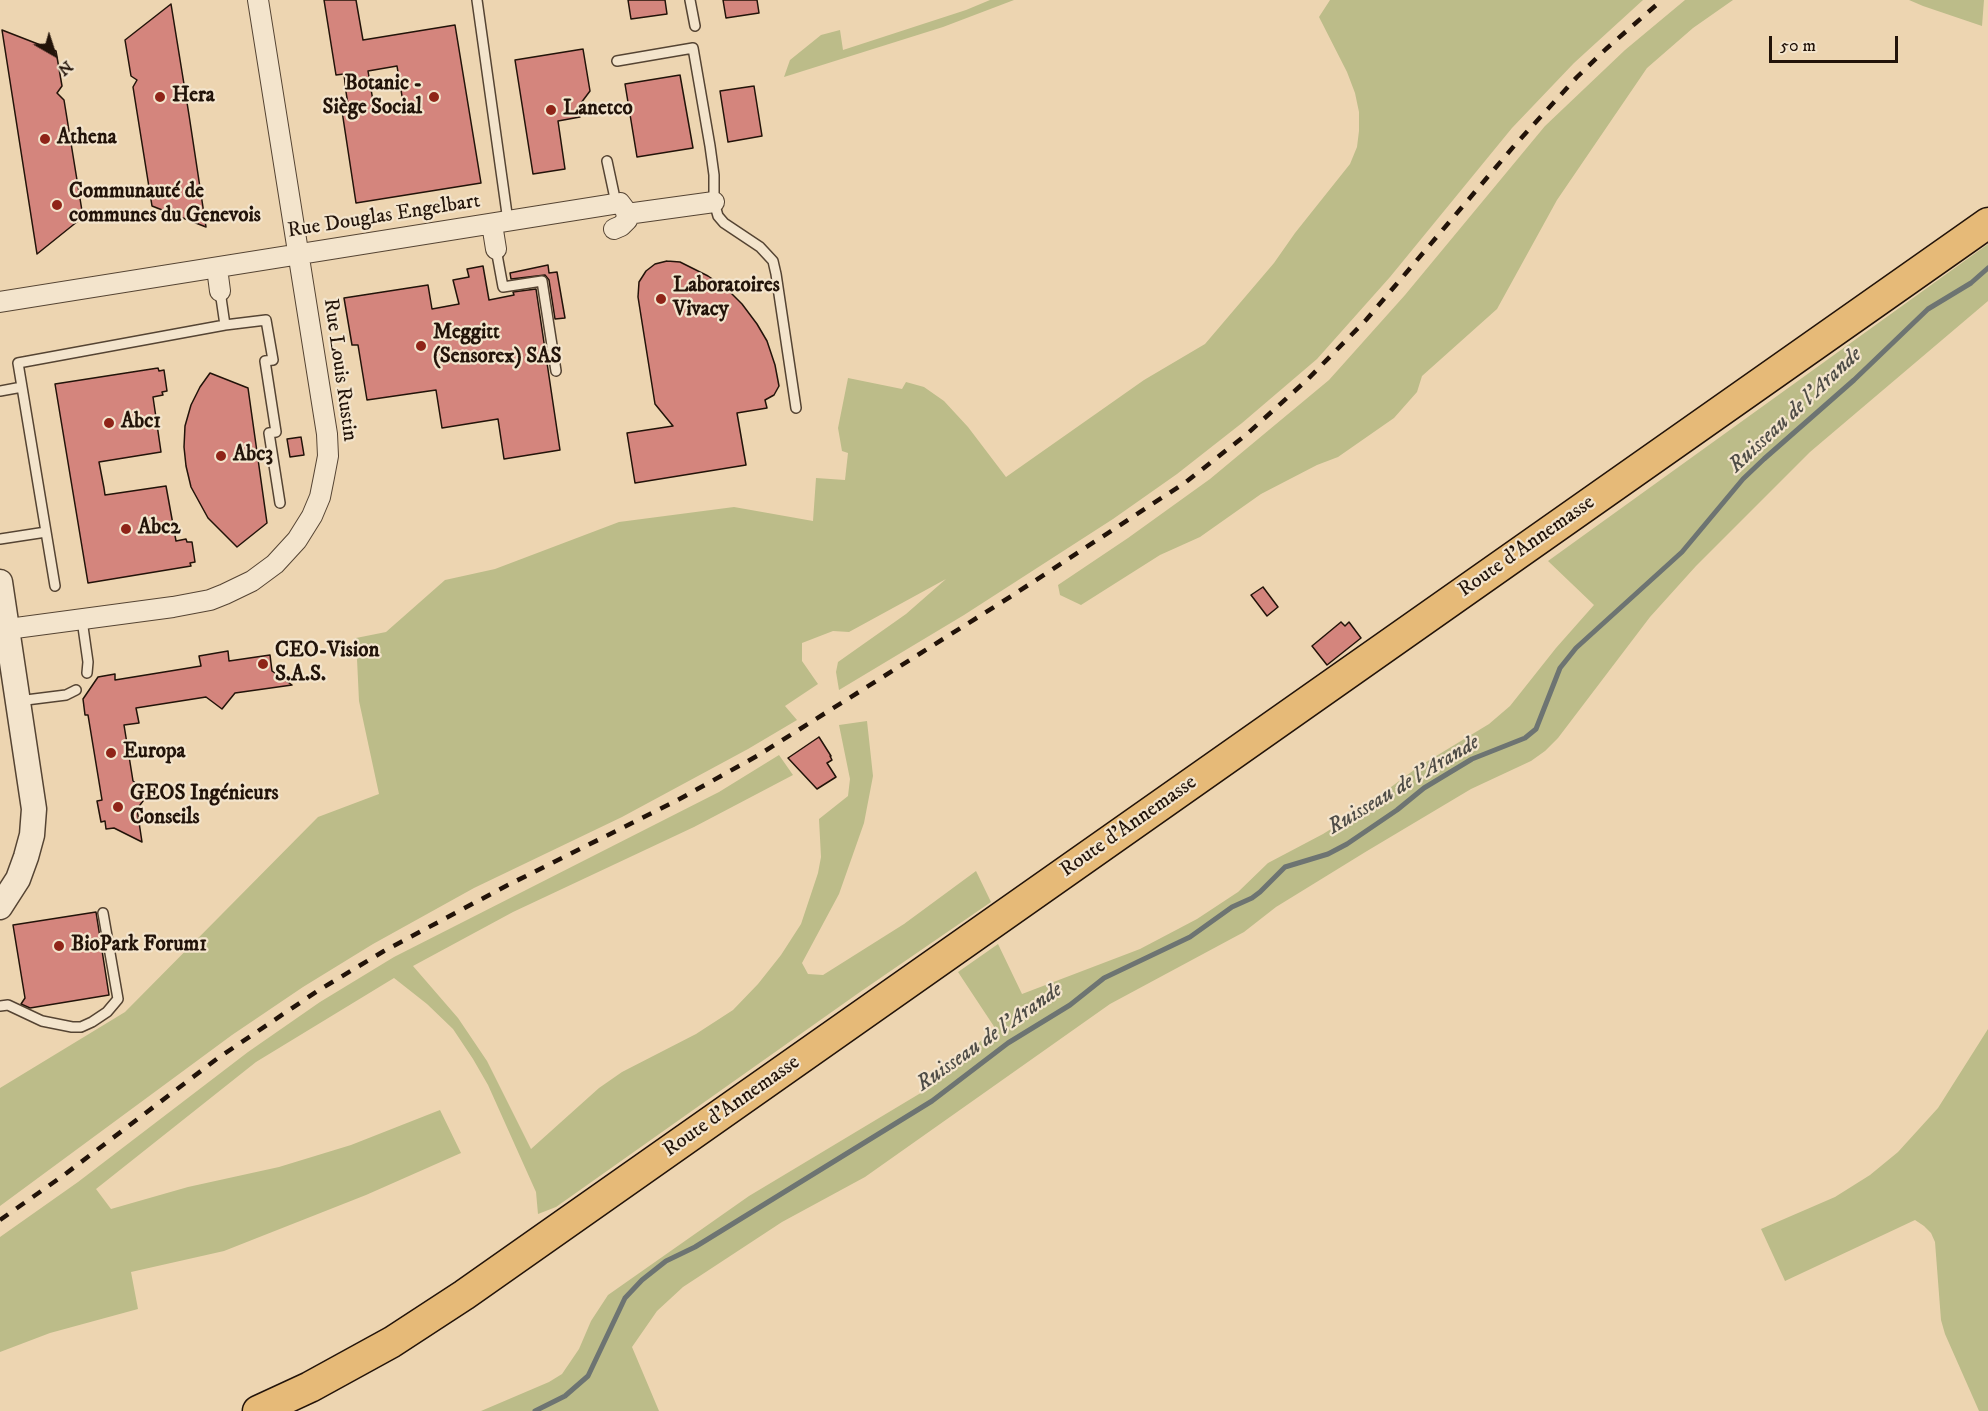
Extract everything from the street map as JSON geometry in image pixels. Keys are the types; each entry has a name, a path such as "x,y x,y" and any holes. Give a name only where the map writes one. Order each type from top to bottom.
{"main road":[{"name":"Route d'Annemasse","path":"258,1411 310,1387 392,1342 464,1295 1988,223"}],"street":[{"name":"Rue Louis Rustin","path":"4,630 210,600 244,585 269,569 297,540 312,516 320,497 328,456 326,422 258,0"},
{"name":"Rue Douglas Engelbart","path":"0,302 500,223 619,215 714,202"},
{"path":"496,249 500,223"},
{"path":"217,268 220,291"},
{"path":"0,582 4,630 18,701 34,809 32,835 18,879 0,907"}],"lane":[{"path":"477,0 500,223"},
{"path":"690,0 695,26"},
{"path":"617,61 693,48 714,175 714,202 718,216 724,223 760,246 772,261 776,274 796,408"},
{"path":"607,161 619,215"},
{"path":"496,249 503,287 542,281 556,370"},
{"path":"220,291 225,326"},
{"path":"55,586 18,363 266,320 273,360 265,361 276,432 269,433 280,502"},
{"path":"0,391 22,387"},
{"path":"0,539 46,532"},
{"path":"82,620 88,662 87,673"},
{"path":"18,701 66,695 75,690"},
{"path":"0,1006 8,1005 42,1021 72,1027 81,1027 93,1022 107,1012 118,999 103,913"}],"green space":[{"path":"990,0 1014,0 943,27 784,77 790,60 821,35 840,30 843,50"},
{"path":"1330,0 1643,0 1574,63 1512,128 1390,277 1317,359 1242,423 1177,474 1113,519 964,615 839,690 836,672 838,662 906,614 946,579 849,632 833,631 802,643 802,661 818,684 785,706 797,720 622,817 474,888 373,944 303,987 232,1035 0,1206 0,1088 125,1012 318,817 379,794 359,701 356,638 386,632 445,580 495,569 619,522 734,507 813,521 816,478 845,480 848,453 842,451 838,428 848,378 902,389 906,382 924,387 944,401 968,427 1006,477 1144,380 1205,344 1274,263 1350,164 1357,147 1359,112 1347,72 1319,17"},
{"path":"1685,0 1733,0 1693,28 1647,68 1557,200 1497,309 1422,376 1417,392 1394,418 1338,457 1317,465 1261,494 1200,537 1160,555 1081,605 1060,595 1058,585 1210,479 1329,380 1405,295 1545,126 1625,50"},
{"path":"1909,0 1984,0 1982,26 1923,6"},
{"path":"1988,244 1988,301 1810,452 1696,566 1650,617 1558,738 1545,751 1531,761 1471,789 1367,851 1276,907 1244,932 1110,1004 865,1177 782,1222 683,1287 657,1311 632,1347 659,1411 481,1411 549,1382 562,1374 579,1349 591,1321 608,1295 749,1196 929,1088 995,1028 958,972 998,944 1022,994 1140,949 1197,919 1238,892 1268,863 1352,816 1418,767 1489,724 1510,706 1594,605 1548,561"},
{"path":"867,721 873,776 864,823 839,894 802,963 808,974 823,975 904,924 976,871 991,902 556,1207 538,1214 536,1192 488,1085 473,1059 453,1029 427,1004 394,978 256,1062 96,1189 111,1209 188,1187 279,1167 351,1145 440,1110 461,1153 366,1195 224,1251 131,1272 138,1309 50,1333 0,1352 0,1237 78,1182 248,1052 320,1002 394,957 719,792 779,755 793,775 694,827 513,912 413,966 458,1018 487,1061 531,1149 599,1088 622,1072 696,1034 733,1010 781,955 801,924 821,857 819,819 848,796 850,779 839,725"},
{"path":"1988,1029 1988,1411 1979,1411 1945,1334 1941,1320 1935,1242 1931,1233 1924,1226 1915,1220 1785,1281 1761,1229 1835,1197 1870,1175 1898,1152 1938,1108"}],"building":[{"name":"Botanic - Siège Social","path":"324,0 356,0 363,40 455,25 481,183 356,203 342,111 349,110 344,74 336,75","holes":["397,66 403,102 374,107 368,71"]},
{"path":"628,0 665,0 667,14 631,19"},
{"path":"723,0 757,0 759,13 726,18"},
{"name":"Hera","path":"171,4 206,227 152,206 133,87 137,80 131,76 125,40"},
{"name":"Athena","path":"2,30 56,51 62,86 57,93 64,100 83,217 37,254"},
{"name":"Lanetco","path":"583,49 590,91 578,107 580,117 558,121 565,169 533,174 515,60"},
{"path":"680,75 693,148 637,157 625,84"},
{"path":"754,86 762,136 728,142 720,91"},
{"path":"667,261 680,262 708,276 726,288 742,304 767,341 779,386 774,395 765,400 767,408 737,413 746,465 635,483 627,433 673,426 655,404 638,297 639,282 646,271 655,264"},
{"path":"548,265 549,273 557,272 565,318 555,319 549,280 545,275 511,279 510,273"},
{"path":"483,266 489,300 514,295 513,292 536,289 560,450 504,459 498,419 442,428 436,390 367,400 358,345 352,345 344,298 428,285 432,309 459,304 453,280 469,277 467,269"},
{"path":"158,368 159,371 164,370 167,391 162,392 163,395 153,397 161,452 99,462 105,495 166,486 176,541 186,539 187,542 192,542 195,562 190,563 191,566 88,583 55,384"},
{"name":"Abc3","path":"210,373 248,388 267,523 237,547 208,518 191,487 186,466 185,426 191,405"},
{"path":"301,437 304,455 290,457 287,439"},
{"path":"1263,587 1278,607 1267,616 1251,595"},
{"path":"1341,622 1345,626 1349,622 1361,638 1327,665 1312,646"},
{"name":"Europa","path":"228,651 229,661 270,655 272,671 292,685 235,693 222,709 206,697 136,708 139,723 124,725 133,781 149,793 137,809 142,842 114,828 106,829 105,821 101,822 97,801 102,800 88,715 85,715 83,699 98,677 115,674 115,680 201,666 199,656"},
{"path":"819,737 831,756 832,760 827,763 836,777 817,789 788,758"},
{"name":"BioPark Forum1","path":"96,912 109,995 30,1008 21,1004 25,998 13,925"}],"waterway":[{"name":"Ruisseau de l'Arande","path":"535,1411 565,1396 588,1376 625,1298 642,1280 666,1261 695,1247 932,1101 1008,1043 1070,1005 1104,978 1190,937 1232,907 1252,898 1285,867 1328,854 1347,844 1397,810 1424,788 1472,759 1525,738 1536,729 1560,668 1576,648 1682,552 1743,479 1764,459 1854,380 1928,309 1971,283 1988,268"}],"railway":[{"path":"0,1220 64,1175 218,1058 319,990 384,951 506,886 676,801 757,756 1010,597 1186,482 1247,434 1308,379 1366,320 1514,146 1577,77 1662,0"}],"place":[{"name":"Hera","path":"160,97"},
{"name":"Botanic - Siège Social","path":"434,97"},
{"name":"Lanetco","path":"551,110"},
{"name":"Athena","path":"45,139"},
{"name":"Communauté de communes du Genevois","path":"57,205"},
{"name":"Laboratoires Vivacy","path":"661,299"},
{"name":"Meggitt (Sensorex) SAS","path":"421,346"},
{"name":"Abc1","path":"109,423"},
{"name":"Abc3","path":"221,456"},
{"name":"Abc2","path":"126,529"},
{"name":"CEO-Vision S.A.S.","path":"263,664"},
{"name":"Europa","path":"111,753"},
{"name":"GEOS Ingénieurs Conseils","path":"118,807"},
{"name":"BioPark Forum1","path":"59,946"}]}
